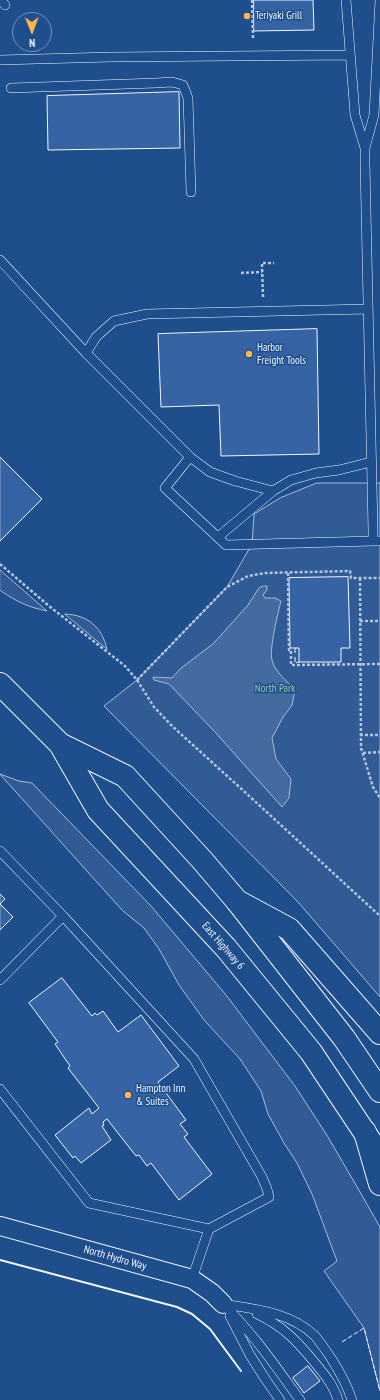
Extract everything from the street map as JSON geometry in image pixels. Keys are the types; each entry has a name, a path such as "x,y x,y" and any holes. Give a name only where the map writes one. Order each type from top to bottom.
{"highway":[{"name":"East Highway 6","path":"0,684 60,744 98,810 226,948 310,1052 380,1155"},
{"name":"East Highway 6","path":"60,744 125,776 202,860 237,901 344,1038 380,1091"},
{"path":"237,901 289,929 380,1033"},
{"path":"365,1132 380,1184"}],"street":[{"name":"North Hydro Way","path":"0,1226 192,1280 212,1293 223,1304"}],"lane":[{"path":"346,0 355,114 366,148"},
{"path":"190,457 165,488 226,545 377,541 371,462 366,148 374,115 379,64 380,0"},
{"path":"0,60 111,57 350,55"},
{"path":"11,88 172,82 183,85 188,98 190,192"},
{"path":"0,260 86,353 190,457 210,472 235,481 273,491"},
{"path":"86,353 96,337 114,321 147,314 368,309"},
{"path":"218,538 273,491 291,480 316,473 339,470 371,462"},
{"path":"0,851 64,916 194,1059 267,1189 269,1197 209,1229 89,1203 0,1089"},
{"path":"0,980 64,916"},
{"path":"192,1280 209,1229"},
{"path":"223,1304 232,1318 254,1361 280,1400"},
{"path":"223,1304 259,1344 300,1400"},
{"path":"223,1304 239,1307 254,1313 270,1320 284,1330 297,1341 324,1374 331,1384 338,1400"},
{"path":"223,1304 250,1308 276,1315 297,1322 306,1328 319,1341 339,1370 352,1400"}],"path":[{"path":"252,0 253,38"},
{"path":"263,311 262,263 274,263"},
{"path":"242,273 262,272"},
{"path":"0,564 49,606 125,666 137,680 154,707 172,726 380,916"},
{"path":"137,680 226,587 248,576 265,573 350,571 351,578 380,578"},
{"path":"288,572 289,650 291,650 291,665 380,664"},
{"path":"360,578 360,735 362,752 372,787 380,798"},
{"path":"360,621 380,621"},
{"path":"360,735 380,735"},
{"path":"362,752 380,752"}],"green space":[{"name":"North Park","path":"317,483 380,483 380,997 298,902 104,706 137,680 227,587 252,544 254,514 280,498"},
{"path":"0,570 47,611 23,604 1,591"},
{"path":"65,614 81,617 93,624 102,634 107,649"},
{"path":"0,774 19,781 32,783 151,906 226,995 295,1086 328,1137 380,1227 380,1391 364,1328 324,1271 337,1261 312,1194 297,1163 268,1114 261,1091 240,1059 204,1020 179,985 159,949 144,928 123,911"}],"shaded area":[{"path":"267,586 267,590 263,595 265,598 275,598 281,601 271,655 273,664 278,672 295,690 292,705 283,717 272,738 276,759 291,779 289,798 282,807 215,732 169,684 154,680 153,677 172,678 180,669 214,643 248,605 259,588"}],"building":[{"path":"254,0 313,0 314,30 254,31"},
{"path":"179,92 180,148 48,150 47,96"},
{"path":"317,329 319,454 221,456 219,405 161,407 158,334"},
{"path":"0,457 42,499 0,541"},
{"path":"348,577 350,648 341,648 341,662 299,662 299,648 290,648 289,578"},
{"path":"0,894 5,899 0,904"},
{"path":"0,904 13,917 0,930"},
{"name":"Hampton Inn & Suites","path":"62,978 92,1016 95,1013 97,1015 103,1011 118,1032 141,1015 179,1066 158,1082 186,1120 180,1124 188,1134 184,1137 212,1174 179,1200 151,1163 147,1166 139,1155 136,1156 107,1119 103,1122 104,1125 102,1126 111,1140 81,1163 75,1156 73,1158 55,1135 89,1108 92,1114 99,1108 68,1068 70,1066 55,1044 58,1042 29,1003"},
{"path":"308,1366 320,1381 304,1393 293,1378"}],"fence":[{"path":"295,648 295,654"},
{"path":"295,657 295,663 299,662"},
{"path":"342,1342 364,1328 380,1391"}],"wall":[{"path":"0,1260 177,1307 192,1314 210,1329 241,1371"}],"place":[{"name":"Teriyaki Grill","path":"247,16"},
{"name":"Harbor Freight Tools","path":"249,354"},
{"name":"Hampton Inn & Suites","path":"128,1095"}]}
